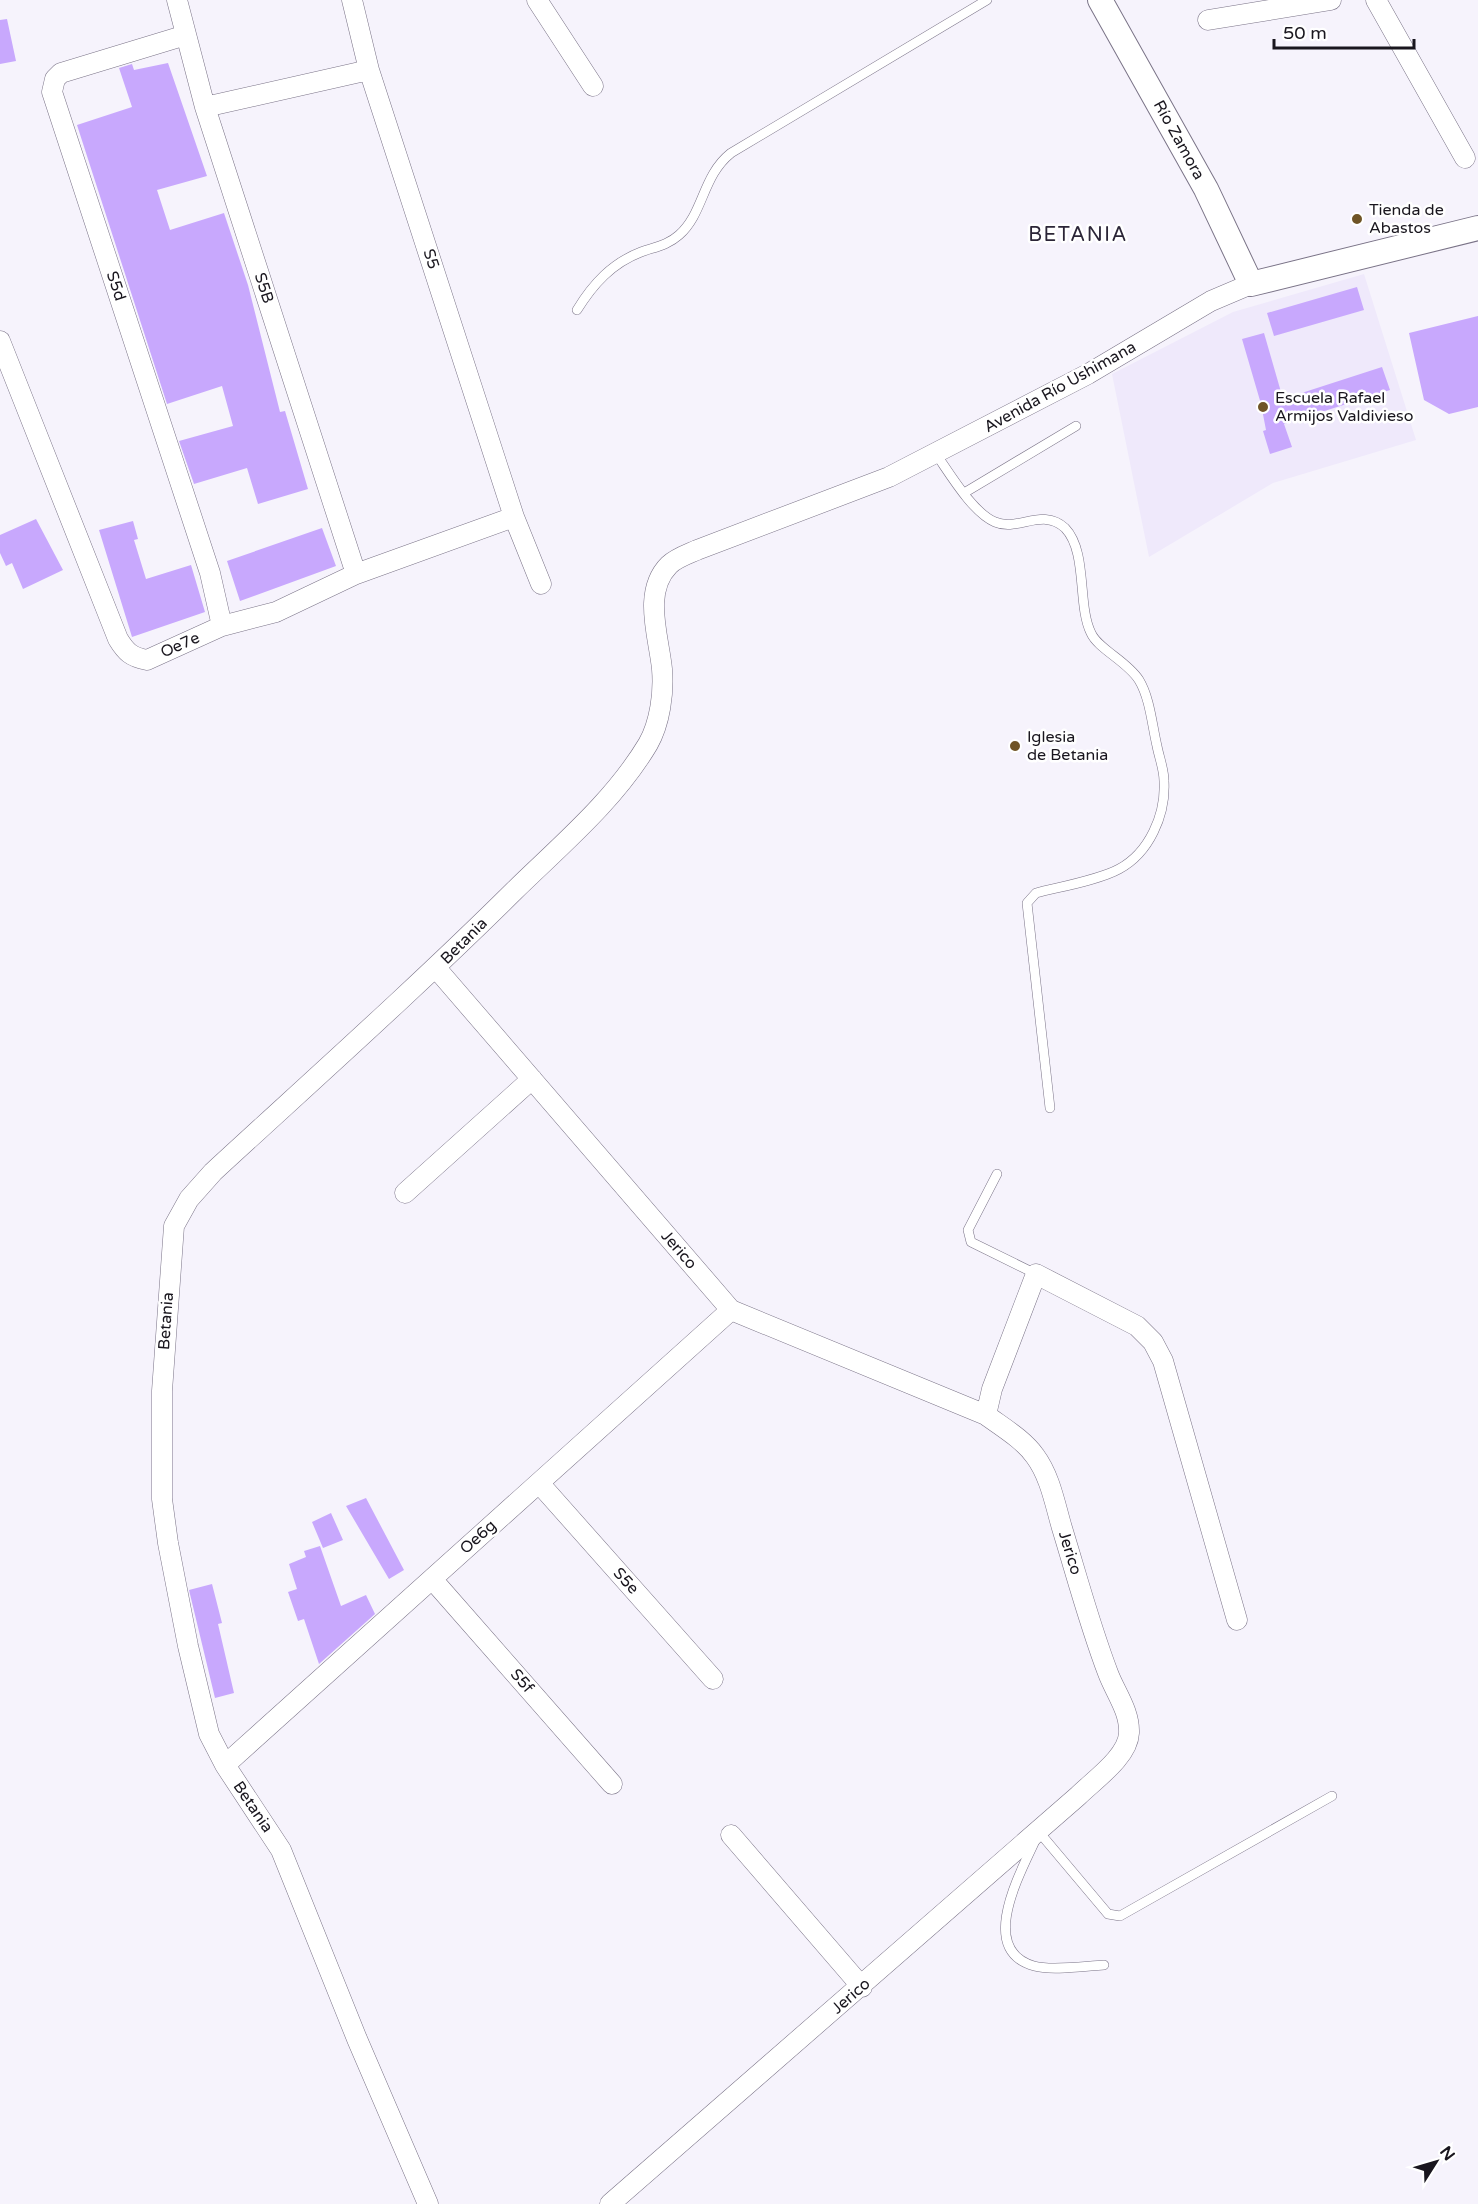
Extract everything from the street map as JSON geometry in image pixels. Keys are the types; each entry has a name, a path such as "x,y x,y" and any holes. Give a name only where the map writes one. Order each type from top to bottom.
{"street":[{"name":"S5B","path":"177,0 206,107 356,574"},
{"name":"S5","path":"351,0 369,70 514,517 541,584"},
{"path":"537,0 593,86"},
{"name":"Río Zamora","path":"1100,0 1206,189 1251,284"},
{"path":"1208,20 1257,6 1331,0"},
{"path":"1376,0 1465,158"},
{"name":"S5d","path":"186,35 61,73 55,79 52,92 210,573 222,626"},
{"path":"206,107 369,70"},
{"name":"Avenida Río Ushimana","path":"658,582 670,564 678,559 889,477 936,454 1088,374 1211,301 1251,284 1478,228"},
{"name":"Oe7e","path":"0,341 114,628 126,652 147,660 222,626 276,612 356,574 514,517"},
{"name":"Betania","path":"428,2204 357,2039 281,1850 225,1765 209,1734 200,1705 168,1543 162,1499 162,1391 174,1226 189,1199 213,1172 436,968 588,819 626,776 649,742 659,712 662,670 654,627 658,582"},
{"name":"Jerico","path":"436,968 731,1310 986,1415 1034,1455 1043,1469 1104,1663 1128,1723 1127,1739 1115,1760 1039,1832 610,2204"},
{"path":"405,1192 532,1079"},
{"path":"986,1415 992,1389 1035,1275 1137,1326 1153,1342 1163,1361 1237,1620"},
{"name":"Oe6g","path":"225,1765 731,1310"},
{"name":"S5e","path":"539,1483 713,1679"},
{"name":"S5f","path":"432,1579 612,1784"},
{"path":"731,1835 862,1987"}],"lane":[{"path":"577,310 586,295 608,271 633,255 664,245 679,236 691,222 713,172 731,153 987,0"},
{"path":"964,493 1076,426"},
{"path":"936,454 964,493 988,518 996,523 1004,525 1045,519 1063,527 1069,533 1079,568 1090,633 1103,647 1119,657 1143,687 1164,779 1157,823 1142,851 1117,870 1036,893 1027,903 1050,1108"},
{"path":"998,1174 968,1230 971,1242 1035,1275"},
{"path":"1104,1965 1036,1966 1024,1961 1009,1941 1005,1914 1039,1832 1108,1914 1120,1916 1332,1796"}],"shaded area":[{"name":"Escuela Rafael Armijos Valdivieso","path":"1364,274 1416,440 1273,483 1149,557 1112,374 1233,312"}],"building":[{"path":"7,19 16,61 0,64 0,20"},
{"path":"168,63 207,176 157,190 170,230 224,213 248,285 280,412 285,411 308,489 258,504 247,468 194,484 179,441 233,426 222,386 167,404 77,125 132,107 119,68 132,64 134,70"},
{"path":"1357,287 1364,310 1274,336 1267,313"},
{"path":"1478,316 1478,407 1449,414 1424,400 1409,333"},
{"path":"1264,333 1283,399 1382,367 1390,390 1284,424 1292,447 1270,454 1263,431 1266,430 1261,404 1242,339"},
{"path":"36,519 63,570 23,589 12,563 6,566 0,553 0,535"},
{"path":"133,521 138,539 134,540 146,579 191,565 205,612 132,637 99,530"},
{"path":"322,528 336,566 240,601 227,561"},
{"path":"366,1498 404,1570 389,1579 346,1506"},
{"path":"331,1513 343,1540 323,1548 312,1522"},
{"path":"320,1546 341,1606 366,1595 375,1614 319,1664 304,1619 298,1621 288,1592 297,1589 289,1564 306,1557 304,1551"},
{"path":"212,1584 222,1623 218,1624 234,1693 215,1698 189,1590"}],"place":[{"name":"Tienda de Abastos","path":"1357,219"},
{"name":"Escuela Rafael Armijos Valdivieso","path":"1263,407"},
{"name":"Iglesia de Betania","path":"1015,746"}],"district":[{"name":"BETANIA","path":"1078,235"}]}
